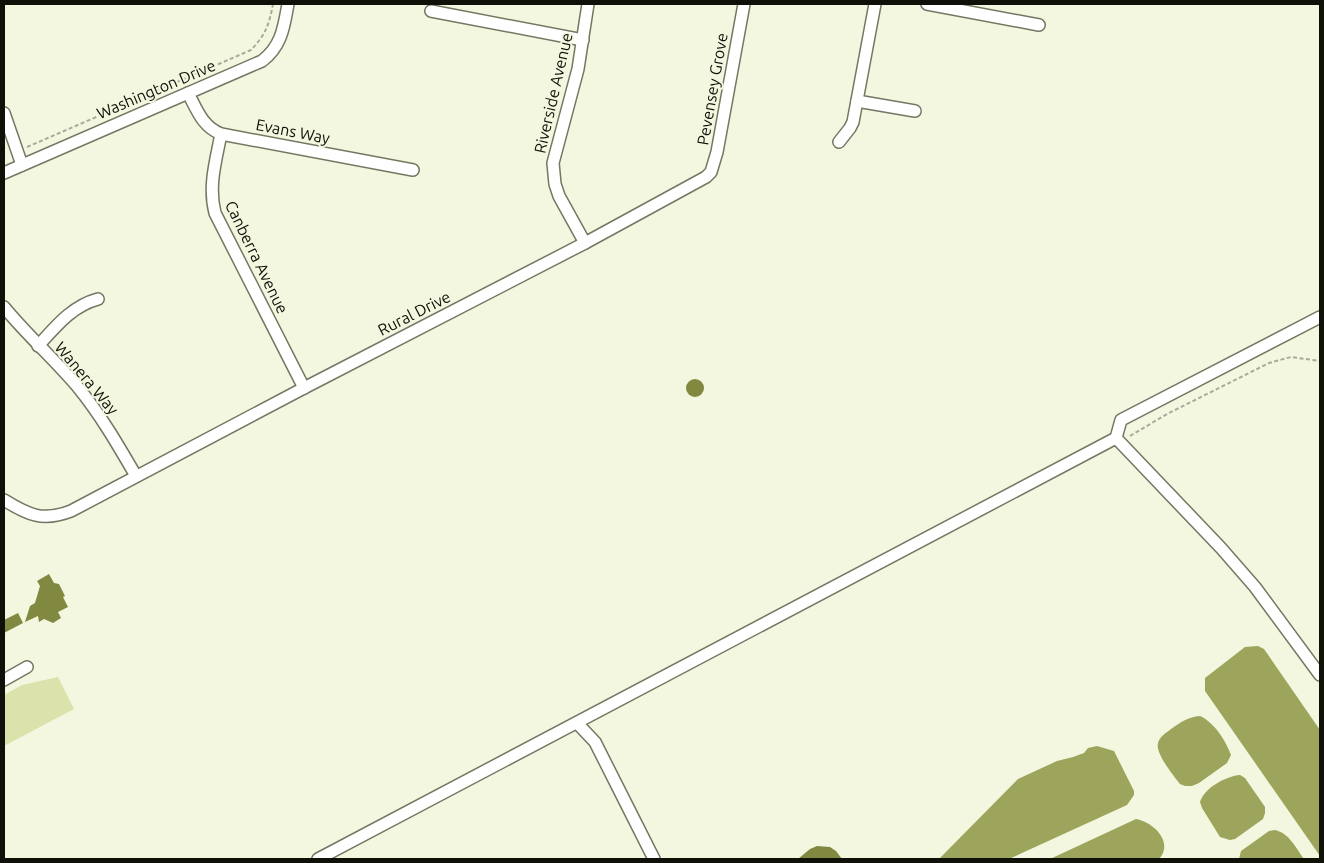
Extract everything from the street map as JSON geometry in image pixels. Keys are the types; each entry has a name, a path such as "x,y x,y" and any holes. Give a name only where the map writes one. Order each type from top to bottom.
{"street":[{"name":"Washington Drive","path":"4,173 252,66 269,55 281,39 288,4"},
{"name":"Riverside Avenue","path":"585,243 559,196 555,184 553,163 570,101 583,40 588,4"},
{"name":"Pevensey Grove","path":"706,177 711,172 717,152 744,4"},
{"path":"839,142 850,128 857,101 875,4"},
{"path":"927,4 1039,25"},
{"path":"431,11 583,40"},
{"name":"Evans Way","path":"188,93 206,125 221,134 413,170"},
{"path":"857,101 915,111"},
{"path":"4,113 22,165"},
{"name":"Canberra Avenue","path":"221,134 212,183 215,212 304,388"},
{"name":"Rural Drive","path":"4,500 23,513 51,517 61,515 585,243 706,177"},
{"path":"38,346 74,310 98,299"},
{"name":"Wanera Way","path":"4,307 93,406 136,476"},
{"path":"1118,440 1121,420 1320,316"},
{"path":"1118,440 1227,554 1255,587 1320,675"},
{"path":"318,859 1118,440"},
{"path":"4,680 27,667"},
{"path":"577,724 595,742 654,859"}],"path":[{"path":"16,151 251,50 269,25 273,4"},
{"path":"1118,440 1269,363 1291,357 1320,361"}],"shaded area":[{"path":"1258,646 1264,649 1320,730 1320,856 1205,691 1205,678 1245,647"},
{"path":"58,677 74,709 4,746 4,695 22,685"},
{"path":"1200,716 1219,732 1231,755 1227,763 1199,783 1185,786 1180,784 1165,764 1159,752 1158,743 1163,735 1178,724"},
{"path":"1097,746 1114,751 1134,791 1134,795 1127,805 1009,859 939,859 1018,779 1057,761 1084,753 1088,748"},
{"path":"1240,775 1245,778 1265,807 1265,813 1263,819 1235,839 1230,840 1220,837 1200,802 1206,792 1216,784"},
{"path":"1136,819 1149,824 1160,834 1164,846 1163,853 1159,859 1050,859"},
{"path":"1275,830 1288,838 1304,859 1239,859 1241,851 1269,831"}],"building":[{"path":"691,379 699,379 704,384 702,395 691,397 686,392 686,384"},
{"path":"49,574 54,583 59,584 68,607 58,612 61,618 53,623 44,619 39,622 38,616 25,622 30,606 35,603 40,586 37,581"},
{"path":"18,613 23,623 4,633 4,620"},
{"path":"817,846 830,847 842,859 798,859"}]}
